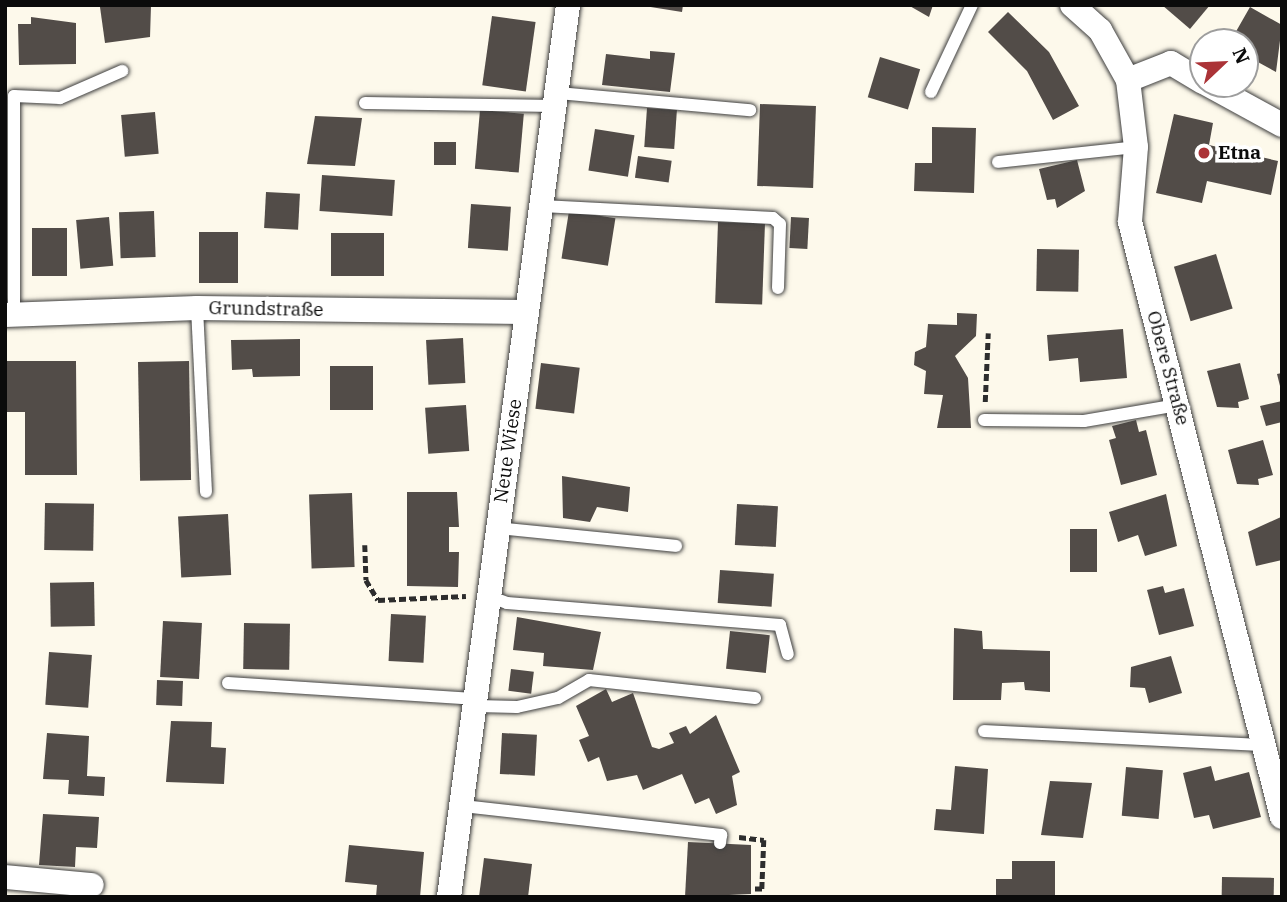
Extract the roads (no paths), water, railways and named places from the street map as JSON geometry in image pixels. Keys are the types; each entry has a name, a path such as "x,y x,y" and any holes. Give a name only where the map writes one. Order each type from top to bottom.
{"street":[{"name":"Neue Wiese","path":"449,897 477,703 488,596 568,5"},
{"name":"Obere Straße","path":"1072,5 1100,30 1128,80 1136,147 1130,222 1282,817"},
{"path":"1128,80 1171,64 1189,74"},
{"path":"1239,98 1277,115"},
{"name":"Grundstraße","path":"10,315 197,308 526,312"},
{"path":"5,877 92,885"}],"lane":[{"path":"931,92 972,5"},
{"path":"10,315 14,96 60,98 122,71"},
{"path":"365,103 556,100 750,110"},
{"path":"998,162 1136,147"},
{"path":"542,206 774,218 780,224 778,288"},
{"path":"197,308 206,492"},
{"path":"984,420 1084,421 1178,405"},
{"path":"497,528 676,546"},
{"path":"488,596 507,603 780,625 788,654"},
{"path":"228,683 517,707 558,698 589,680 755,698"},
{"path":"984,731 1265,745"},
{"path":"463,806 720,839"}],"place":[{"name":"Etna","path":"1204,153"}]}
